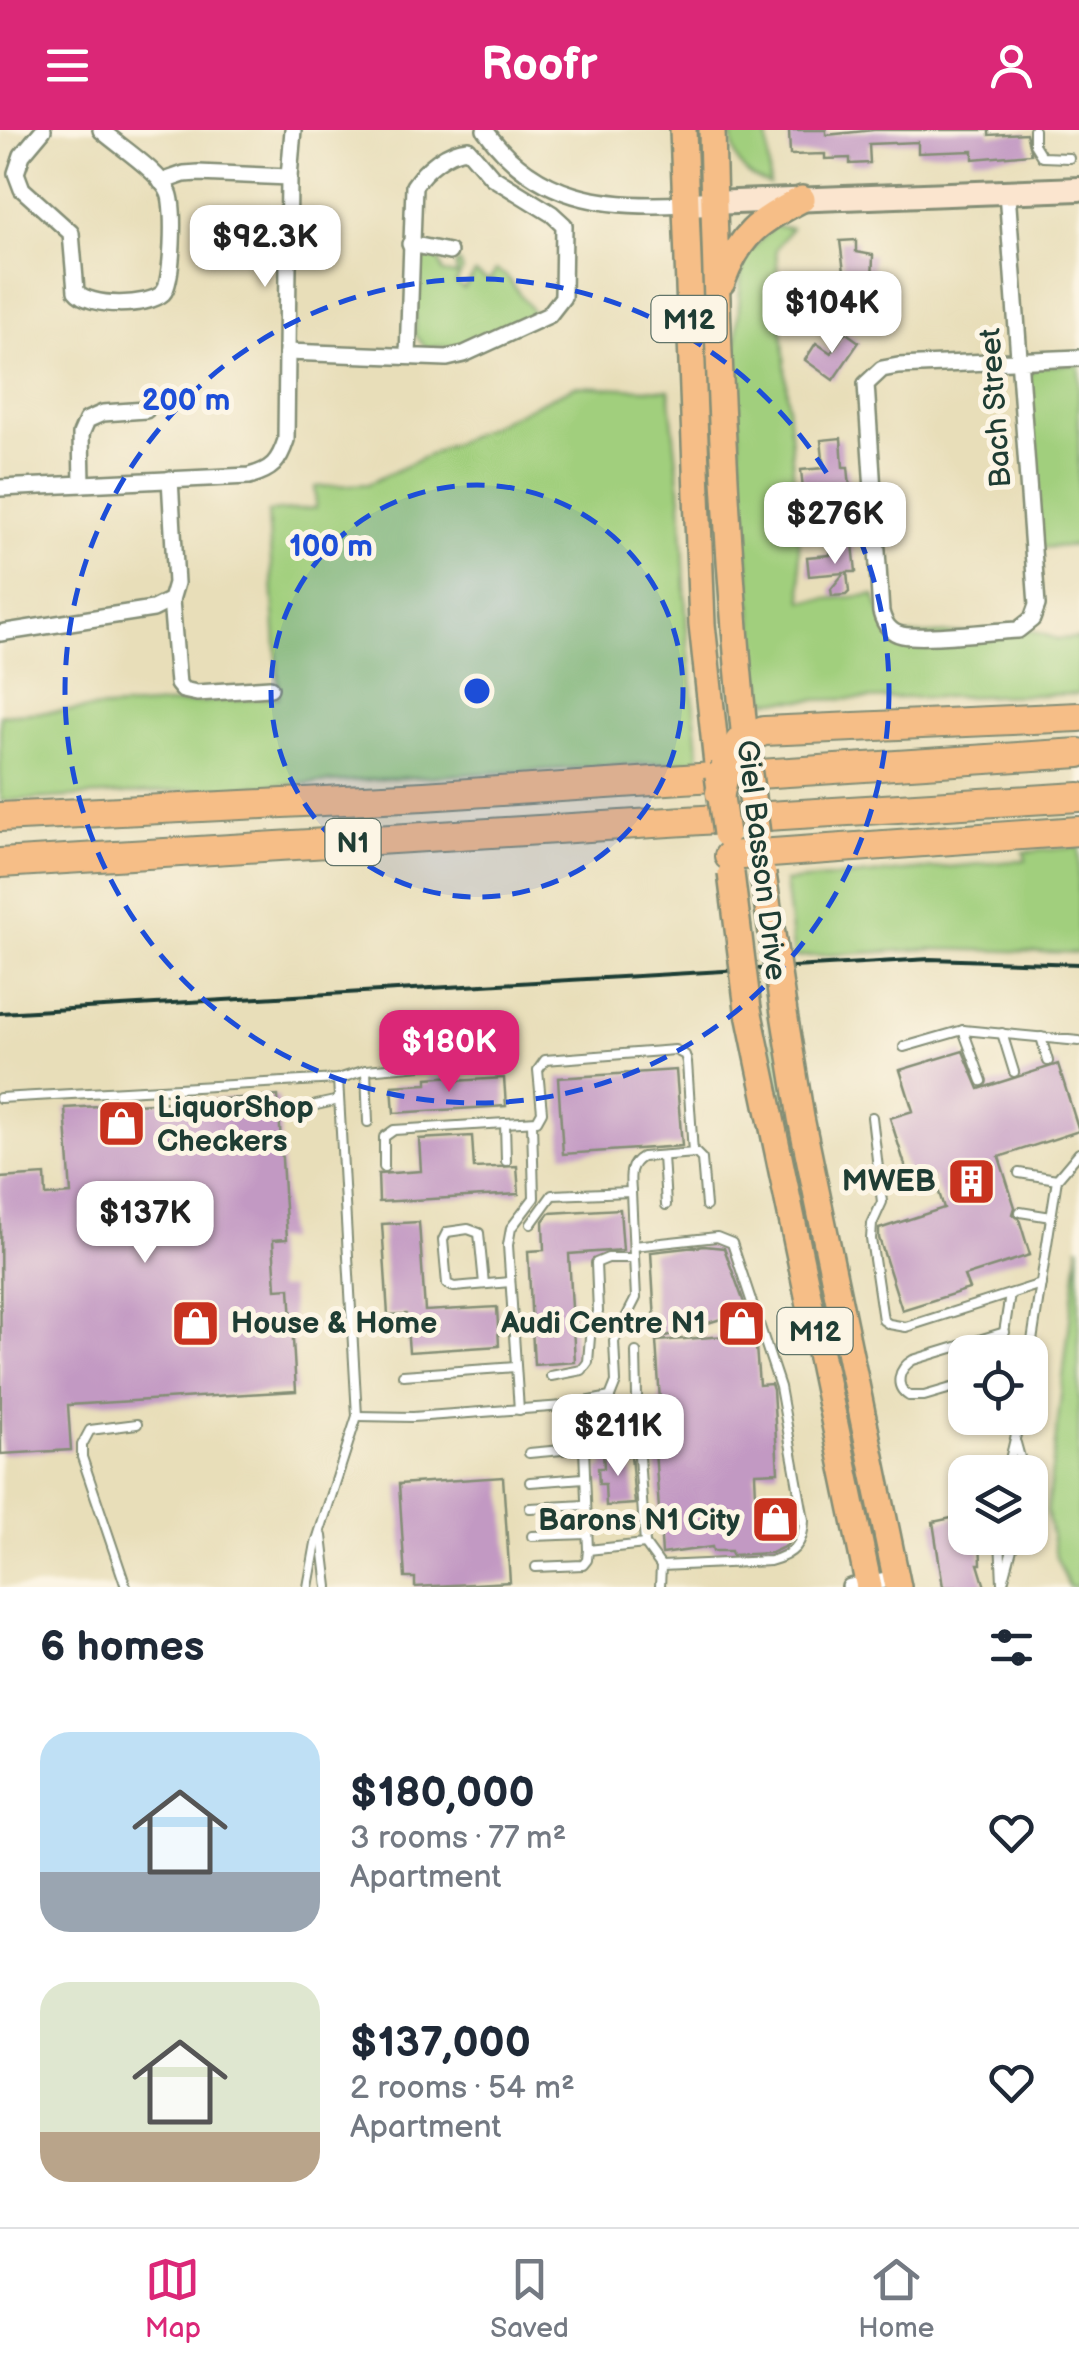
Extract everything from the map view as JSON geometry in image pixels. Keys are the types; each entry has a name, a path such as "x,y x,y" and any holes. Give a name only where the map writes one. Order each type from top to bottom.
{"highway":[{"path":"731,764 764,731 1079,717"},
{"name":"N1","path":"0,817 424,796 1079,753"},
{"name":"N1","path":"0,863 1079,797"},
{"path":"729,854 1079,831"}],"main road":[{"name":"Giel Basson Drive","path":"683,130 704,642 731,764 760,854 801,1118 897,1582"},
{"name":"Giel Basson Drive","path":"712,130 737,676 729,854 748,1009 862,1586"},
{"path":"718,291 744,238 766,218 802,200"}],"street":[{"path":"43,130 18,163 18,183 70,233 76,291 90,303 152,300 168,286 172,208 169,192 101,130"},
{"path":"0,488 248,476 267,471 280,459 286,440 293,130"},
{"path":"485,130 510,159 560,191 614,206 1079,189"},
{"path":"287,352 447,358 549,315 563,297 565,234 560,220 492,177 473,153 461,149 426,170 414,186 408,356"},
{"path":"161,182 184,174 289,177"},
{"name":"Bach Street","path":"1006,192 1020,361 1037,605 1032,619 1018,630 901,635 886,626 881,612 864,392 873,374 882,369 1020,361"},
{"path":"410,244 449,252"},
{"path":"1020,361 1079,358"},
{"path":"82,484 81,434 87,420 103,412 146,410"},
{"path":"170,479 176,676 183,690 198,693 270,688"},
{"path":"0,633 154,609 171,600"},
{"path":"862,1586 897,1582"}],"lane":[{"path":"1034,130 1036,152 1042,157 1069,158"},
{"path":"963,1030 982,1081"},
{"path":"904,1047 963,1030 1079,1041"},
{"path":"1002,1033 1014,1072"},
{"path":"1041,1037 1048,1061"},
{"path":"384,1167 384,1137 394,1130 532,1122 540,1118 538,1070 545,1060 675,1050 688,1062 693,1153"},
{"path":"0,1098 338,1079 366,1070 510,1058"},
{"path":"366,1070 368,1122"},
{"path":"308,1587 316,1543 357,1416 338,1079"},
{"path":"298,1109 339,1100"},
{"path":"872,1117 882,1202 872,1224 871,1239 883,1320 906,1327 1041,1284"},
{"path":"519,1410 508,1235 535,1191 532,1122"},
{"path":"505,1123 506,1161"},
{"path":"357,1416 413,1417 606,1400 614,1392 616,1382 614,1341 636,1298 630,1192 630,1172 636,1161 642,1156 693,1153 702,1158 706,1206"},
{"path":"1033,1335 1057,1179 1079,1153"},
{"path":"663,1156 666,1205"},
{"path":"1019,1173 1057,1179"},
{"path":"532,1224 552,1195 630,1192"},
{"path":"1020,1212 1051,1217"},
{"path":"484,1284 479,1232 446,1232 443,1240 447,1284 454,1287 510,1282"},
{"path":"634,1246 717,1237 732,1244 780,1388 804,1520 802,1540 783,1558 661,1566"},
{"path":"551,1376 582,1370 588,1362 598,1312 596,1263 608,1258 634,1258"},
{"path":"1004,1335 1010,1294"},
{"path":"994,1335 1004,1332"},
{"path":"948,1349 913,1360 899,1376 900,1387 909,1396 948,1389"},
{"path":"636,1352 645,1544 661,1566 660,1587"},
{"path":"403,1374 516,1366"},
{"path":"536,1567 583,1565 588,1560 583,1404"},
{"path":"126,1587 82,1445 90,1430 138,1424"},
{"path":"1012,1455 1017,1435"},
{"path":"529,1453 638,1442"},
{"path":"1016,1442 1019,1455"},
{"path":"530,1482 584,1478"},
{"path":"530,1508 585,1505"},
{"path":"321,1532 328,1587"},
{"path":"532,1536 587,1534"},
{"path":"588,1550 645,1544"},
{"path":"1001,1555 1002,1587"},
{"path":"1002,1587 1010,1555"}],"green space":[{"path":"731,130 767,130 770,185 752,177 740,165"},
{"path":"774,226 791,228 776,249 803,601 874,595 889,636 1030,630 1057,639 1079,638 1079,694 766,701 757,673 741,486 736,350 742,260"},
{"path":"427,255 439,260 443,273 457,275 455,264 459,262 462,271 456,283 464,289 475,273 489,281 496,270 506,276 534,313 460,347 425,347 415,334 416,262"},
{"path":"1079,364 1079,545 1039,548 1028,375 1038,366"},
{"path":"575,386 669,390 681,499 687,632 699,761 0,801 0,715 279,697 268,512 316,508 315,487 368,484"},
{"path":"1079,847 1079,953 930,949 794,957 785,882 1026,860 1024,852"},
{"path":"774,1008 856,1428 859,1475 874,1541 870,1541 781,1121 769,1009"},
{"path":"1079,1245 1079,1587 1069,1587 1056,1557 1048,1503"}],"building":[{"path":"789,130 826,130 826,135 874,130 1026,133 1031,154 973,159 973,151 918,153 918,142 869,144 870,163 850,164 850,158 825,159 825,154 790,155"},
{"path":"856,240 856,252 873,255 872,285 846,287 840,241"},
{"path":"845,332 859,342 833,380 805,360 816,343 831,353"},
{"path":"841,438 843,467 848,467 850,487 803,490 801,470 824,468 821,440"},
{"path":"843,544 853,544 856,572 847,572 846,595 832,596 831,589 844,573 809,576 807,557 830,555 830,550 843,549"},
{"name":"MWEB","path":"963,1051 979,1089 1058,1064 1079,1131 999,1157 1015,1207 1013,1214 1019,1219 1030,1255 964,1276 969,1289 902,1310 879,1229 944,1208 934,1177 911,1184 890,1118 913,1111 900,1070"},
{"path":"676,1070 682,1146 563,1154 558,1078"},
{"path":"455,1076 455,1081 504,1078 506,1106 394,1113 392,1086 427,1084 427,1078"},
{"path":"278,1096 287,1239 273,1240 276,1289 290,1288 296,1391 68,1405 71,1450 1,1454 0,1178 45,1175 46,1196 71,1194 65,1108"},
{"path":"472,1136 474,1168 517,1166 519,1194 379,1202 378,1174 421,1171 419,1139"},
{"path":"620,1209 623,1250 569,1254 575,1362 534,1365 528,1251 544,1250 543,1221 549,1213"},
{"path":"419,1222 425,1311 497,1307 499,1346 409,1352 406,1314 388,1315 382,1224"},
{"path":"704,1246 724,1248 747,1311 656,1339 651,1252"},
{"path":"755,1334 759,1385 771,1384 773,1390 778,1472 755,1473 756,1497 791,1498 793,1538 771,1553 732,1555 731,1551 713,1551 712,1547 662,1554 654,1435 648,1434 645,1402 660,1401 656,1341"},
{"path":"623,1452 623,1456 631,1455 635,1504 606,1506 605,1484 599,1484 598,1468 604,1468 603,1453"},
{"path":"503,1477 510,1582 415,1587 415,1578 405,1578 399,1484"},
{"path":"948,1519 948,1555 981,1555 978,1564 985,1587 943,1587 933,1522"}],"railway":[{"path":"0,1013 930,959 1079,964"}],"place":[{"name":"LiquorShop Checkers","path":"122,1124"},
{"name":"MWEB","path":"971,1181"},
{"name":"House & Home","path":"196,1323"},
{"name":"Audi Centre N1","path":"741,1323"},
{"name":"Barons N1 City","path":"775,1520"}]}
